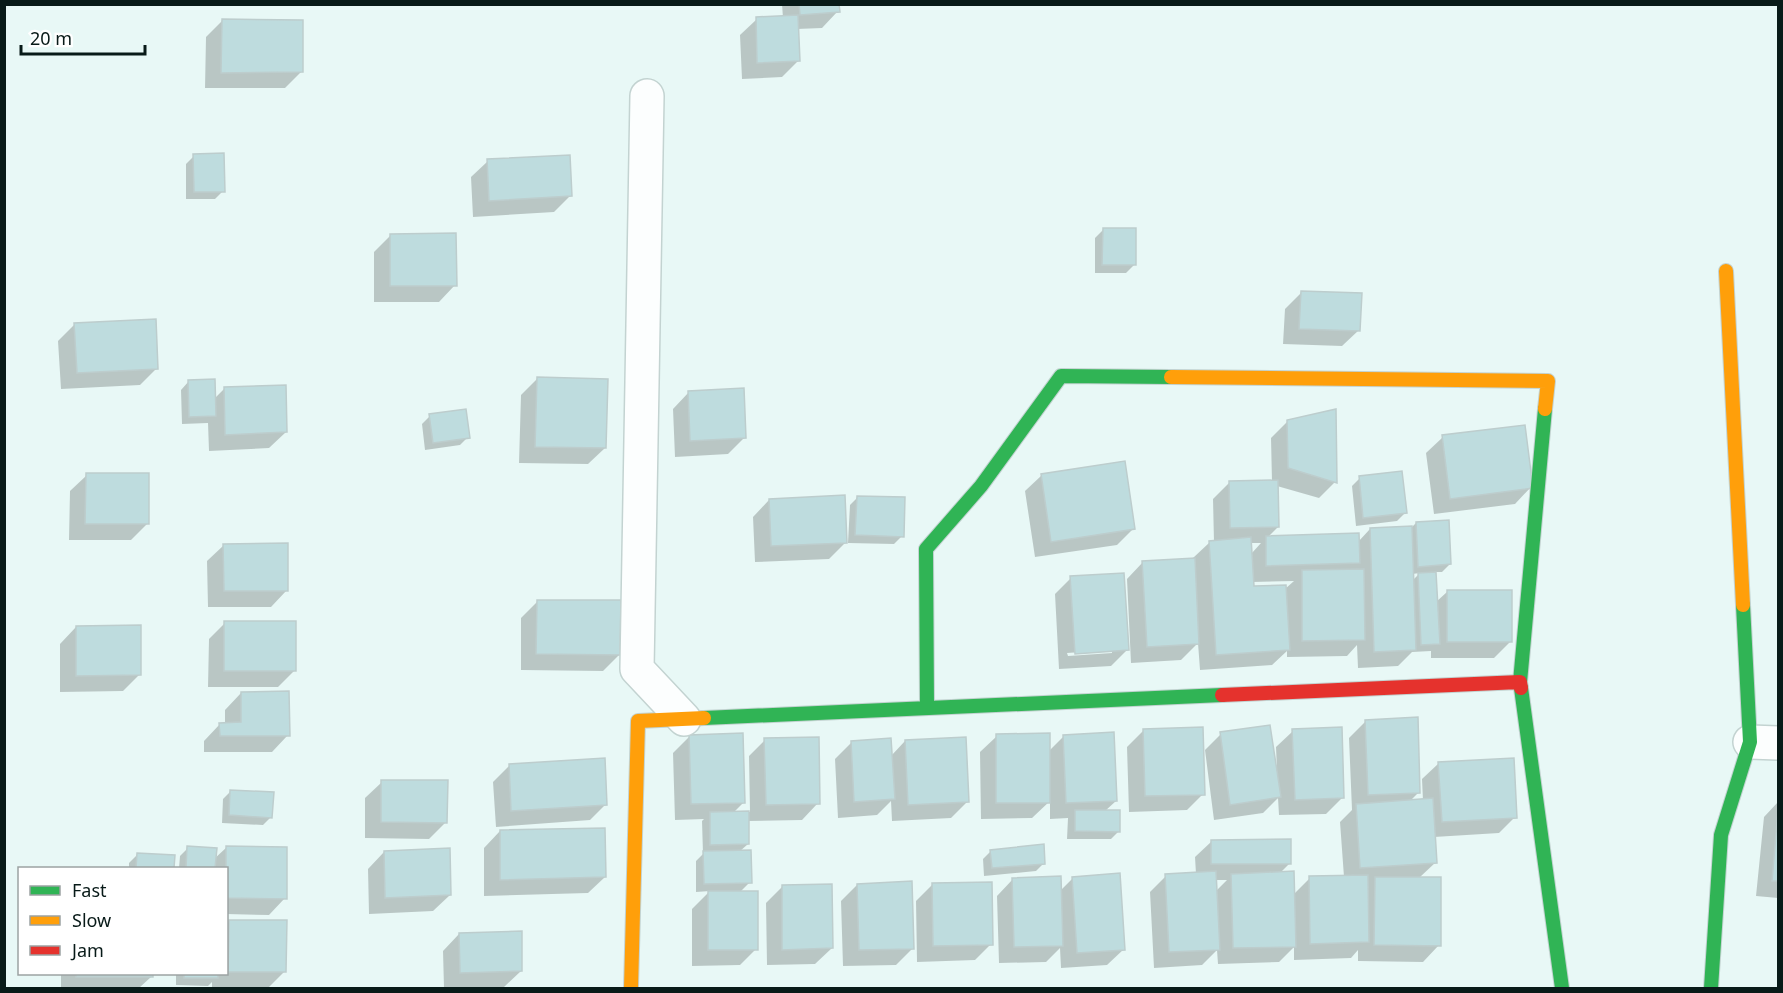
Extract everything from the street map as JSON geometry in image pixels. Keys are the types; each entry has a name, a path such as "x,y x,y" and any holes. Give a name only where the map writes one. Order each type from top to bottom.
{"street":[{"path":"647,96 637,669 684,718"},
{"path":"1711,988 1720,835 1764,743 1726,271"},
{"path":"927,707 926,549 981,486 1061,376 1548,381 1520,682 1562,988"},
{"path":"631,988 638,721 1520,682"}],"building":[{"path":"799,4 839,4 840,12 800,15"},
{"path":"798,15 800,61 757,63 756,17"},
{"path":"222,19 303,20 303,72 221,73"},
{"path":"224,153 225,192 194,192 193,154"},
{"path":"570,155 572,196 489,201 487,159"},
{"path":"1103,228 1136,228 1136,265 1102,265"},
{"path":"456,233 457,286 390,286 390,234"},
{"path":"1301,291 1362,293 1360,331 1299,329"},
{"path":"156,319 158,369 77,373 74,323"},
{"path":"537,377 608,379 606,448 535,447"},
{"path":"215,379 216,416 189,417 188,380"},
{"path":"286,385 287,432 225,435 224,387"},
{"path":"744,388 746,438 690,441 688,391"},
{"path":"466,409 470,438 433,443 429,414"},
{"path":"1336,409 1337,483 1288,468 1287,420"},
{"path":"1525,425 1533,488 1450,499 1442,435"},
{"path":"1125,461 1135,529 1051,542 1041,474"},
{"path":"1402,471 1407,513 1363,518 1359,476"},
{"path":"86,473 149,473 149,524 85,524"},
{"path":"1278,480 1279,527 1230,528 1229,481"},
{"path":"845,495 847,543 771,546 769,499"},
{"path":"857,496 905,497 904,537 855,535"},
{"path":"1449,520 1451,564 1418,567 1416,522"},
{"path":"1412,526 1416,650 1374,652 1370,528"},
{"path":"1359,533 1360,563 1266,566 1266,536"},
{"path":"1251,537 1254,586 1286,585 1290,650 1216,655 1209,541"},
{"path":"288,543 288,591 224,591 223,544"},
{"path":"1195,558 1199,644 1147,647 1142,561"},
{"path":"1364,569 1365,640 1302,641 1302,570"},
{"path":"1436,572 1440,644 1421,645 1418,573"},
{"path":"1124,573 1129,650 1075,654 1070,576"},
{"path":"1447,590 1512,590 1512,642 1447,642"},
{"path":"537,600 621,600 620,655 536,654"},
{"path":"224,621 296,621 296,671 224,671"},
{"path":"141,625 141,675 76,676 76,626"},
{"path":"289,691 290,736 220,736 219,723 241,722 241,692"},
{"path":"1418,717 1420,793 1368,795 1365,720"},
{"path":"1270,725 1281,797 1230,805 1220,732"},
{"path":"1203,727 1205,795 1145,796 1143,729"},
{"path":"1342,727 1344,798 1295,800 1292,729"},
{"path":"1114,732 1117,801 1066,803 1063,735"},
{"path":"743,733 745,803 691,804 689,735"},
{"path":"1050,733 1050,803 996,803 996,734"},
{"path":"819,737 820,804 766,805 764,738"},
{"path":"966,737 969,802 908,805 905,740"},
{"path":"891,738 895,799 854,802 851,741"},
{"path":"605,758 607,805 511,811 509,764"},
{"path":"1514,758 1517,818 1442,822 1438,762"},
{"path":"381,780 448,780 447,823 381,822"},
{"path":"230,790 274,792 272,818 229,815"},
{"path":"1433,798 1437,863 1360,868 1356,804"},
{"path":"1075,810 1120,810 1120,832 1075,831"},
{"path":"1778,810 1778,881 1772,881"},
{"path":"749,811 749,844 710,845 710,812"},
{"path":"605,828 606,877 500,880 500,830"},
{"path":"1291,839 1291,864 1211,864 1211,840"},
{"path":"1044,844 1045,864 992,868 990,850"},
{"path":"187,846 217,848 215,867 186,867"},
{"path":"226,846 287,847 287,899 228,898 228,867 226,867"},
{"path":"450,848 451,895 385,898 384,851"},
{"path":"751,850 752,883 704,884 703,851"},
{"path":"137,853 175,855 174,867 136,867"},
{"path":"1216,871 1220,950 1169,952 1165,874"},
{"path":"1294,871 1296,947 1233,948 1231,874"},
{"path":"1120,873 1125,950 1077,953 1072,877"},
{"path":"1368,875 1369,942 1310,944 1309,876"},
{"path":"1061,876 1063,946 1014,947 1012,878"},
{"path":"1375,877 1441,877 1441,946 1374,945"},
{"path":"912,881 914,949 859,950 857,884"},
{"path":"992,882 993,945 933,946 932,883"},
{"path":"832,884 833,948 782,950 782,885"},
{"path":"708,891 758,891 758,950 708,950"},
{"path":"229,920 287,920 286,972 228,972"},
{"path":"522,931 522,971 460,973 459,933"},
{"path":"76,975 153,975 153,977 76,977"},
{"path":"184,975 218,975 218,978 184,978"}],"traffic: fast":[{"path":"927,707 926,549 981,486 1061,376 1171,377"},
{"path":"1520,682 1545,409"},
{"path":"1711,988 1721,835 1750,742 1743,605"},
{"path":"1521,688 1562,988"},
{"path":"704,718 1222,695"}],"traffic: slow":[{"path":"1726,271 1743,605"},
{"path":"1171,377 1548,381 1545,409"},
{"path":"631,988 638,721 704,718"}],"traffic: jam":[{"path":"1222,695 1520,682 1521,688"}]}
